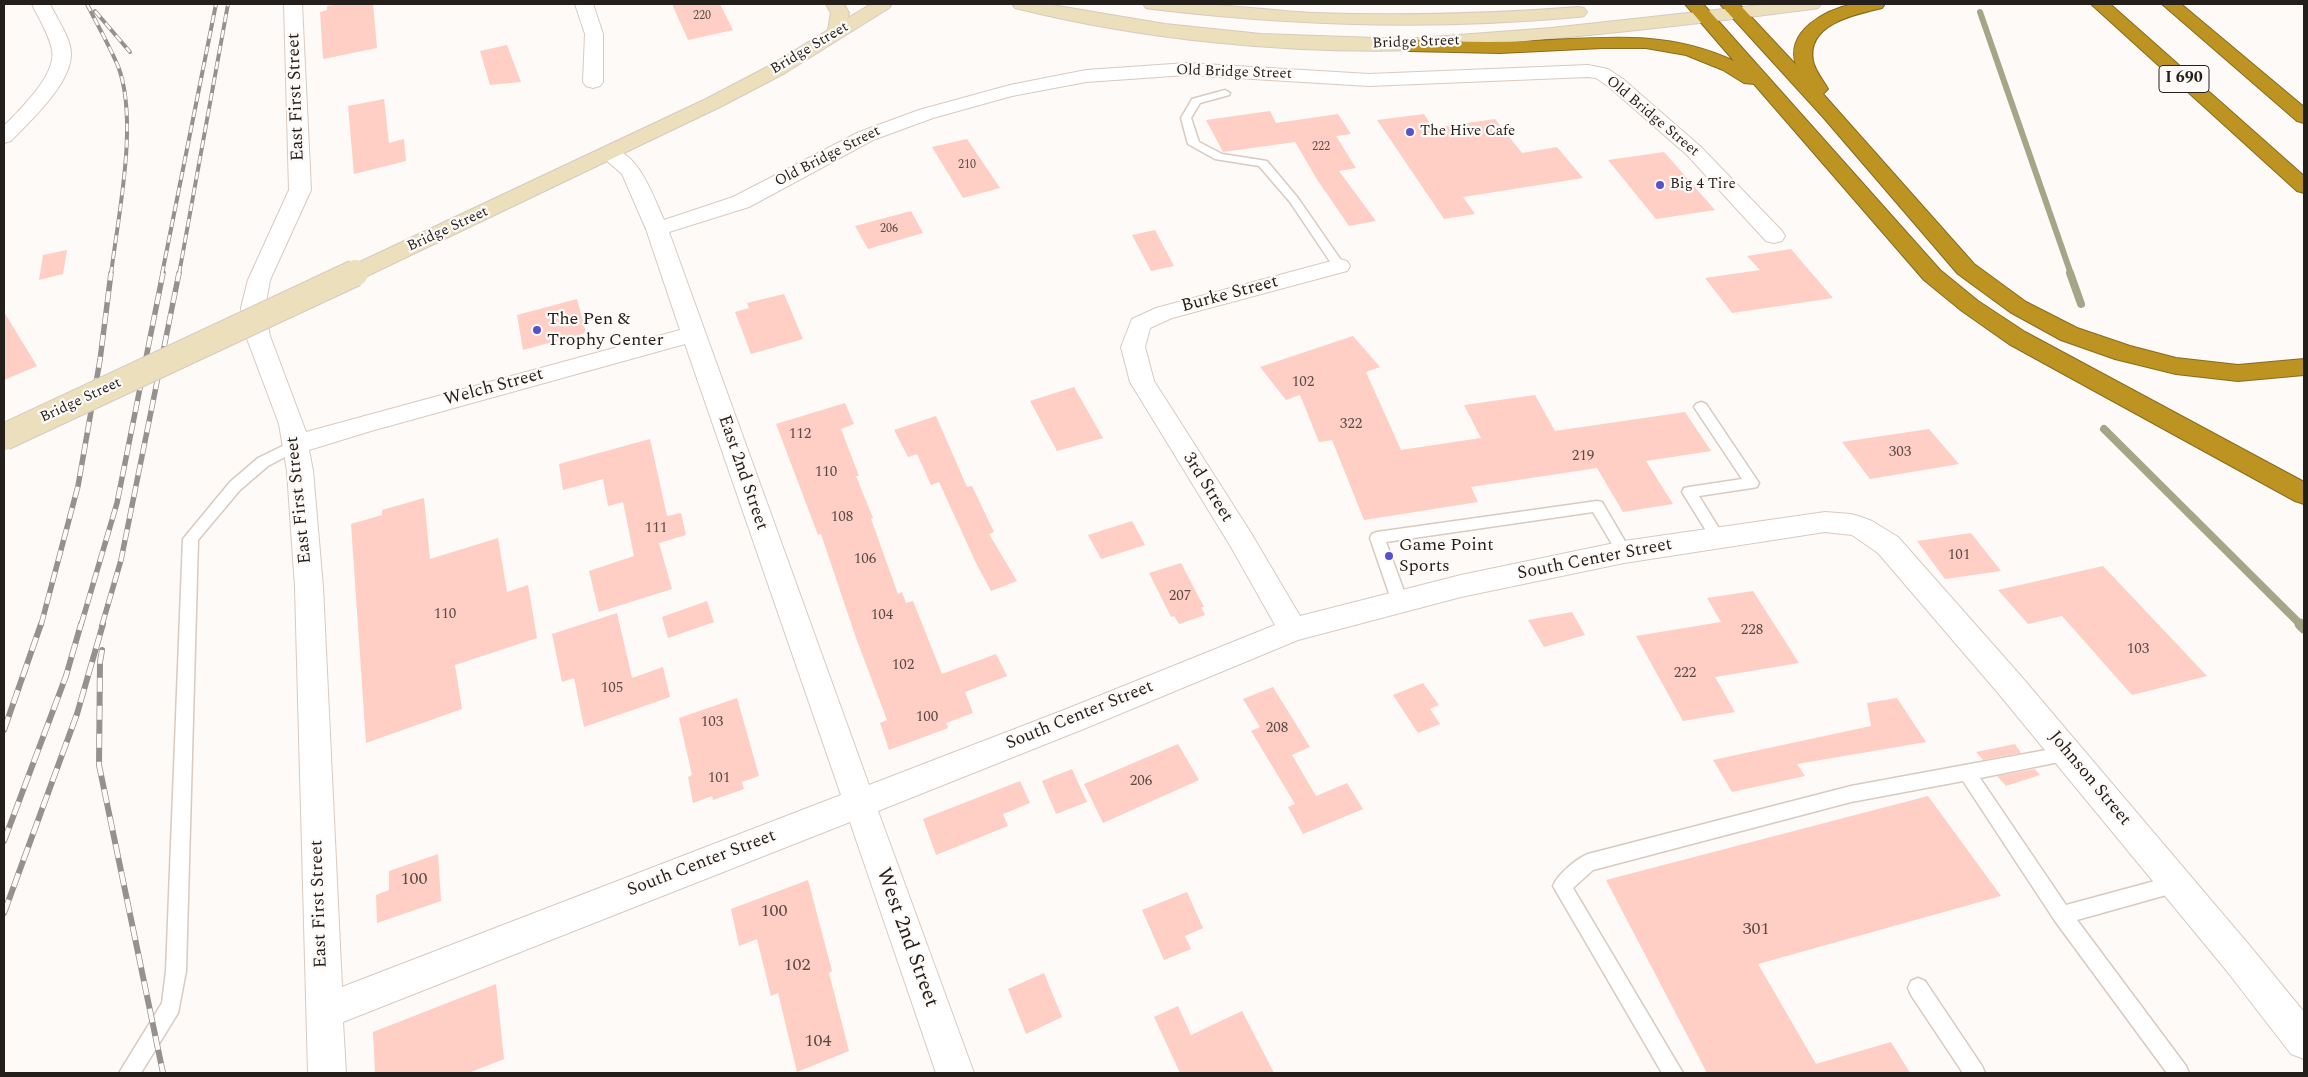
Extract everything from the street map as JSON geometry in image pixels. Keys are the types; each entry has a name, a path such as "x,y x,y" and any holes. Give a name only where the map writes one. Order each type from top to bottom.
{"highway":[{"path":"1830,113 1804,61 1803,48 1815,30 1827,20 1849,10 1876,4"},
{"name":"I 690","path":"2100,4 2304,187"},
{"name":"I 690","path":"2171,4 2304,117"},
{"path":"1733,8 1830,113 1966,268 2018,307 2069,334 2124,353 2176,366 2238,373 2304,367"},
{"path":"1700,10 1932,275 1970,306 2016,338 2304,494"},
{"path":"1409,45 1479,49 1610,41 1663,43 1701,53 1741,70 1788,110"},
{"path":"2268,155 2304,199"}],"main road":[{"path":"836,4 840,13 837,33"},
{"name":"Bridge Street","path":"4,437 609,154 778,69 883,4"},
{"name":"Bridge Street","path":"1022,4 1115,24 1219,37 1316,43 1409,45 1700,10 1812,4"},
{"name":"Bridge Street","path":"1152,4 1269,16 1393,20 1474,20 1593,11"}],"street":[{"path":"4,137 54,80 60,68 62,52 41,4"},
{"name":"East First Street","path":"293,4 300,190 259,280 253,308 258,336 292,424 300,471 309,587 327,1073"},
{"path":"584,4 594,34 593,82"},
{"name":"Old Bridge Street","path":"657,229 741,202 866,136 926,114 1010,91 1086,76 1187,69 1369,80 1588,71 1601,73 1616,83 1694,151 1774,236"},
{"name":"East 2nd Street","path":"609,154 617,158 631,172 657,229 858,803"},
{"name":"Burke Street","path":"1133,342 1140,324 1164,313 1339,266"},
{"name":"Welch Street","path":"295,445 367,423 693,334"},
{"name":"3rd Street","path":"1133,342 1142,382 1241,540 1293,630"},
{"name":"South Center Street","path":"324,1012 1075,719 1293,630 1461,586 1624,552 1825,522 1852,524 1862,528"},
{"name":"Johnson Street","path":"1862,528 1888,545 2068,754 2177,884 2304,1041"},
{"name":"West 2nd Street","path":"858,803 954,1073"}],"lane":[{"path":"1225,93 1196,101 1186,118 1194,144 1219,157 1263,163 1294,200 1339,266"},
{"path":"1701,407 1752,482 1689,492 1718,538"},
{"path":"129,1073 171,1006 176,971 191,540 235,486 263,462 295,445"},
{"path":"1400,602 1377,538 1596,506 1624,552"},
{"path":"1673,1073 1562,886 1588,863 1850,794 2068,754"},
{"path":"1967,773 2062,915 2179,1073"},
{"path":"2062,915 2177,884"},
{"path":"1918,988 1975,1073"}],"building":[{"path":"373,4 377,48 323,59 320,12 327,10 327,6"},
{"path":"672,4 720,4 733,30 688,40"},
{"path":"507,45 521,82 490,85 480,51"},
{"path":"384,99 389,143 404,139 406,161 354,174 348,106"},
{"path":"1270,111 1276,123 1338,114 1351,134 1336,136 1356,168 1339,171 1376,221 1349,226 1318,181 1295,142 1223,152 1206,120"},
{"path":"1424,114 1433,128 1495,119 1522,153 1557,147 1583,178 1463,197 1475,214 1444,219 1377,120"},
{"path":"967,139 1000,188 963,198 932,147"},
{"path":"1664,152 1715,210 1656,219 1608,160"},
{"path":"911,211 923,233 868,249 855,226"},
{"path":"1155,230 1174,266 1151,271 1132,235"},
{"path":"1791,249 1833,298 1732,313 1705,278 1760,270 1747,256"},
{"path":"67,250 63,274 39,280 43,255"},
{"path":"784,294 803,339 751,354 735,312 749,308 747,303"},
{"path":"577,299 586,333 523,350 517,315"},
{"path":"4,312 37,366 4,380"},
{"path":"1353,336 1380,367 1366,372 1401,450 1481,438 1464,405 1535,395 1555,431 1685,412 1711,451 1646,461 1673,504 1623,512 1597,468 1471,487 1478,502 1364,520 1332,440 1319,442 1300,395 1286,400 1260,367"},
{"path":"1074,387 1103,438 1057,451 1030,401"},
{"path":"845,403 854,424 841,429 859,476 856,476 873,518 871,519 898,594 902,592 906,603 913,601 942,674 996,654 1007,676 965,692 973,713 946,723 948,728 889,750 880,723 887,720 856,638 821,534 818,535 776,424"},
{"path":"936,416 967,487 972,486 994,532 989,534 1017,581 991,591 939,482 931,485 917,454 908,457 894,430"},
{"path":"1929,429 1959,464 1870,479 1842,442"},
{"path":"650,439 667,516 681,513 686,535 659,543 672,589 599,612 589,571 634,556 623,502 608,506 603,479 563,490 559,464"},
{"path":"424,498 430,559 498,538 507,592 528,585 537,638 455,665 462,709 366,743 351,524 382,515 382,510"},
{"path":"1132,521 1145,545 1101,559 1088,535"},
{"path":"1971,533 2001,571 1945,579 1917,541"},
{"path":"1181,563 1204,607 1201,607 1205,615 1179,624 1174,616 1171,617 1149,573"},
{"path":"2103,566 2207,676 2132,695 2062,616 2028,624 1998,590"},
{"path":"1753,591 1799,663 1715,677 1735,712 1683,721 1636,636 1721,622 1707,598"},
{"path":"707,601 714,622 668,638 662,617"},
{"path":"1572,612 1585,635 1544,647 1528,620"},
{"path":"617,613 632,678 663,667 670,697 584,727 574,678 562,682 552,634"},
{"path":"1423,683 1439,705 1430,709 1440,724 1418,733 1393,695"},
{"path":"1273,687 1310,747 1292,755 1316,796 1347,783 1363,809 1303,834 1288,807 1295,804 1251,731 1260,727 1243,699"},
{"path":"737,698 759,776 742,782 744,789 713,800 712,796 693,803 688,777 692,775 679,718"},
{"path":"1897,698 1926,742 1797,764 1805,776 1732,792 1713,760 1871,726 1867,703"},
{"path":"1178,744 1199,780 1103,823 1084,784"},
{"path":"2015,744 2021,753 1983,760 1976,752"},
{"path":"1072,769 1087,802 1056,814 1042,781"},
{"path":"2035,769 2040,775 2006,786 1997,776"},
{"path":"1020,781 1030,803 1003,814 1008,826 936,855 923,819"},
{"path":"1928,796 2001,896 1758,964 1816,1064 1891,1042 1910,1073 1707,1073 1606,880"},
{"path":"438,854 441,901 377,923 376,895 389,890 389,871"},
{"path":"808,880 832,971 829,973 849,1051 797,1072 778,993 771,996 757,939 739,946 731,909"},
{"path":"1187,892 1203,928 1185,936 1191,949 1164,960 1142,910"},
{"path":"1044,973 1062,1017 1026,1034 1008,989"},
{"path":"496,984 504,1059 468,1073 375,1073 373,1032"},
{"path":"1178,1006 1191,1035 1242,1011 1274,1073 1180,1073 1154,1017"}],"waterway":[{"path":"1980,12 2071,274"},
{"path":"2070,273 2081,304"},
{"path":"2104,429 2301,625"},
{"path":"2301,625 2304,628"}],"railway":[{"path":"87,4 118,66 124,88 127,113 125,168 111,274"},
{"path":"162,274 216,4"},
{"path":"179,274 228,4"},
{"path":"95,11 130,52"},
{"path":"41,625 78,486 100,360 111,273"},
{"path":"81,625 117,503 163,273"},
{"path":"102,625 121,560 179,273"},
{"path":"4,730 41,624"},
{"path":"4,841 66,676 81,624"},
{"path":"4,913 77,714 103,624"},
{"path":"102,650 100,662 99,765 163,1073"}],"place":[{"name":"The Hive Cafe","path":"1410,132"},
{"name":"Big 4 Tire","path":"1660,185"},
{"name":"The Pen & Trophy Center","path":"537,330"},
{"name":"Game Point Sports","path":"1389,556"}]}
